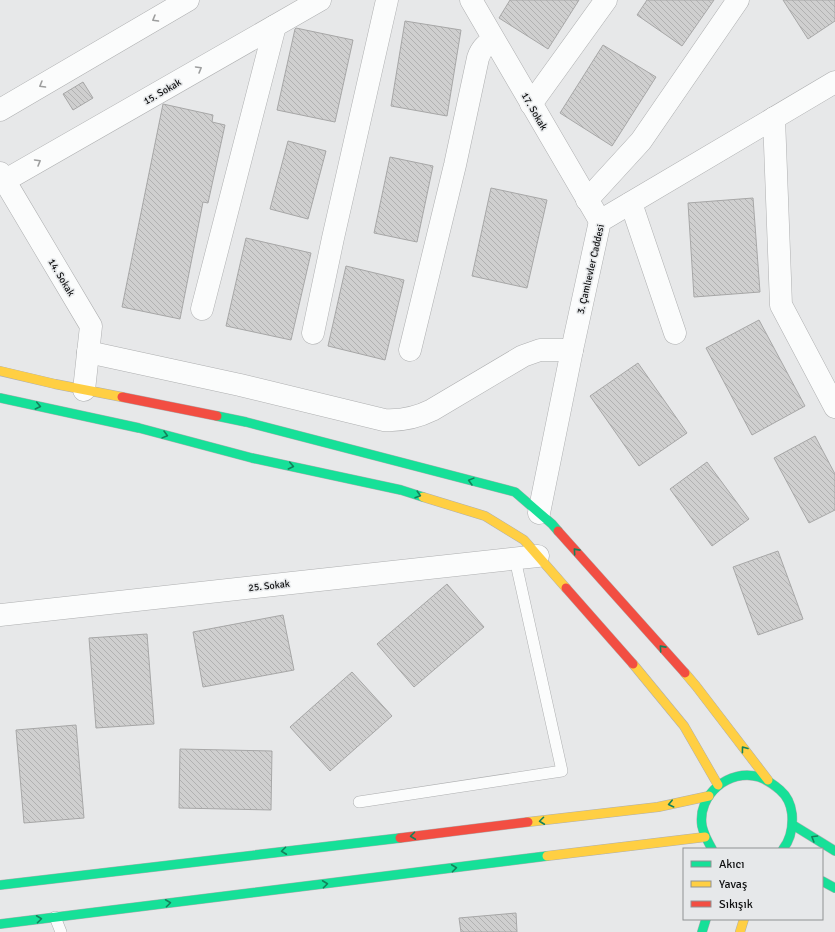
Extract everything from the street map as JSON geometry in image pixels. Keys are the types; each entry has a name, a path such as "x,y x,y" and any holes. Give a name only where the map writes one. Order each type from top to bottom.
{"main road":[{"path":"0,371 84,390 246,422 515,492 552,524 696,686 768,780 779,788 787,798 792,812 793,825 790,837 784,848"},
{"path":"0,398 139,428 252,458 401,490 485,516 524,540 638,670 684,726 718,785"},
{"path":"711,848 705,837 702,823 703,809 709,796 718,785 730,778 742,775 756,776 768,780"},
{"path":"0,885 658,807 709,796"},
{"path":"793,825 835,851"},
{"path":"0,924 705,837"},
{"path":"823,882 835,888"},
{"path":"702,932 706,920"},
{"path":"740,932 744,920"}],"street":[{"path":"0,110 188,0"},
{"name":"15. Sokak","path":"3,184 320,0"},
{"path":"312,333 387,0"},
{"name":"17. Sokak","path":"471,0 600,222"},
{"path":"531,104 606,0"},
{"path":"587,200 641,141 738,0"},
{"path":"202,309 275,26"},
{"path":"410,350 478,58 480,51 485,45 494,41"},
{"name":"3. Çamlıevler Caddesi","path":"539,513 600,222 835,82"},
{"path":"774,118 781,305 835,407"},
{"name":"14. Sokak","path":"3,184 91,326 84,390"},
{"path":"631,203 675,333"},
{"path":"88,352 240,385 384,420 396,420 420,416 432,410 522,356 540,350 572,350"},
{"name":"25. Sokak","path":"0,615 538,556"}],"lane":[{"path":"359,802 562,771 515,559"},
{"path":"55,917 61,932"}],"building":[{"path":"510,0 579,0 548,49 499,18"},
{"path":"647,0 714,0 682,46 637,15"},
{"path":"783,0 835,0 835,21 808,39"},
{"path":"405,21 461,30 447,116 391,106"},
{"path":"296,28 353,40 335,122 277,110"},
{"path":"603,45 656,77 612,146 560,113"},
{"path":"83,82 93,98 73,110 63,94"},
{"path":"163,104 213,115 212,122 225,125 208,203 203,202 180,319 122,307"},
{"path":"288,141 326,151 308,219 270,209"},
{"path":"390,157 433,166 417,242 374,233"},
{"path":"491,188 547,200 527,288 472,276"},
{"path":"753,198 760,292 694,297 688,203"},
{"path":"246,238 311,253 291,340 226,326"},
{"path":"346,266 404,280 385,360 328,346"},
{"path":"759,320 805,406 752,435 706,348"},
{"path":"638,363 687,433 639,466 590,396"},
{"path":"815,436 835,474 835,510 809,523 774,458"},
{"path":"707,462 749,519 712,546 670,489"},
{"path":"778,551 803,619 758,635 733,567"},
{"path":"447,584 484,627 414,687 377,644"},
{"path":"283,615 294,670 203,687 193,632"},
{"path":"147,634 154,724 96,728 89,638"},
{"path":"352,672 392,716 330,771 290,727"},
{"path":"76,725 84,818 24,823 16,730"},
{"path":"180,749 272,751 271,810 179,808"},
{"path":"516,913 517,932 461,932 459,918"}],"traffic: fast":[{"path":"0,398 139,428 252,458 401,490 423,497"},
{"path":"217,416 246,422 515,492 558,531"},
{"path":"712,848 702,826 702,815 705,804 710,794 717,786 726,780 737,776 748,775 759,777 770,782 785,795 791,807 792,828 790,837 784,848"},
{"path":"793,825 835,851"},
{"path":"0,885 400,838"},
{"path":"0,924 547,856"},
{"path":"823,882 835,888"},
{"path":"702,932 706,920"}],"traffic: slow":[{"path":"0,371 55,384 122,397"},
{"path":"423,497 485,516 524,540 566,588"},
{"path":"633,664 684,726 718,785"},
{"path":"685,673 768,780"},
{"path":"528,822 658,807 709,796"},
{"path":"547,856 705,837"},
{"path":"740,932 744,920"}],"traffic: jam":[{"path":"122,397 217,416"},
{"path":"558,531 685,673"},
{"path":"566,588 633,664"},
{"path":"400,838 528,822"}]}
